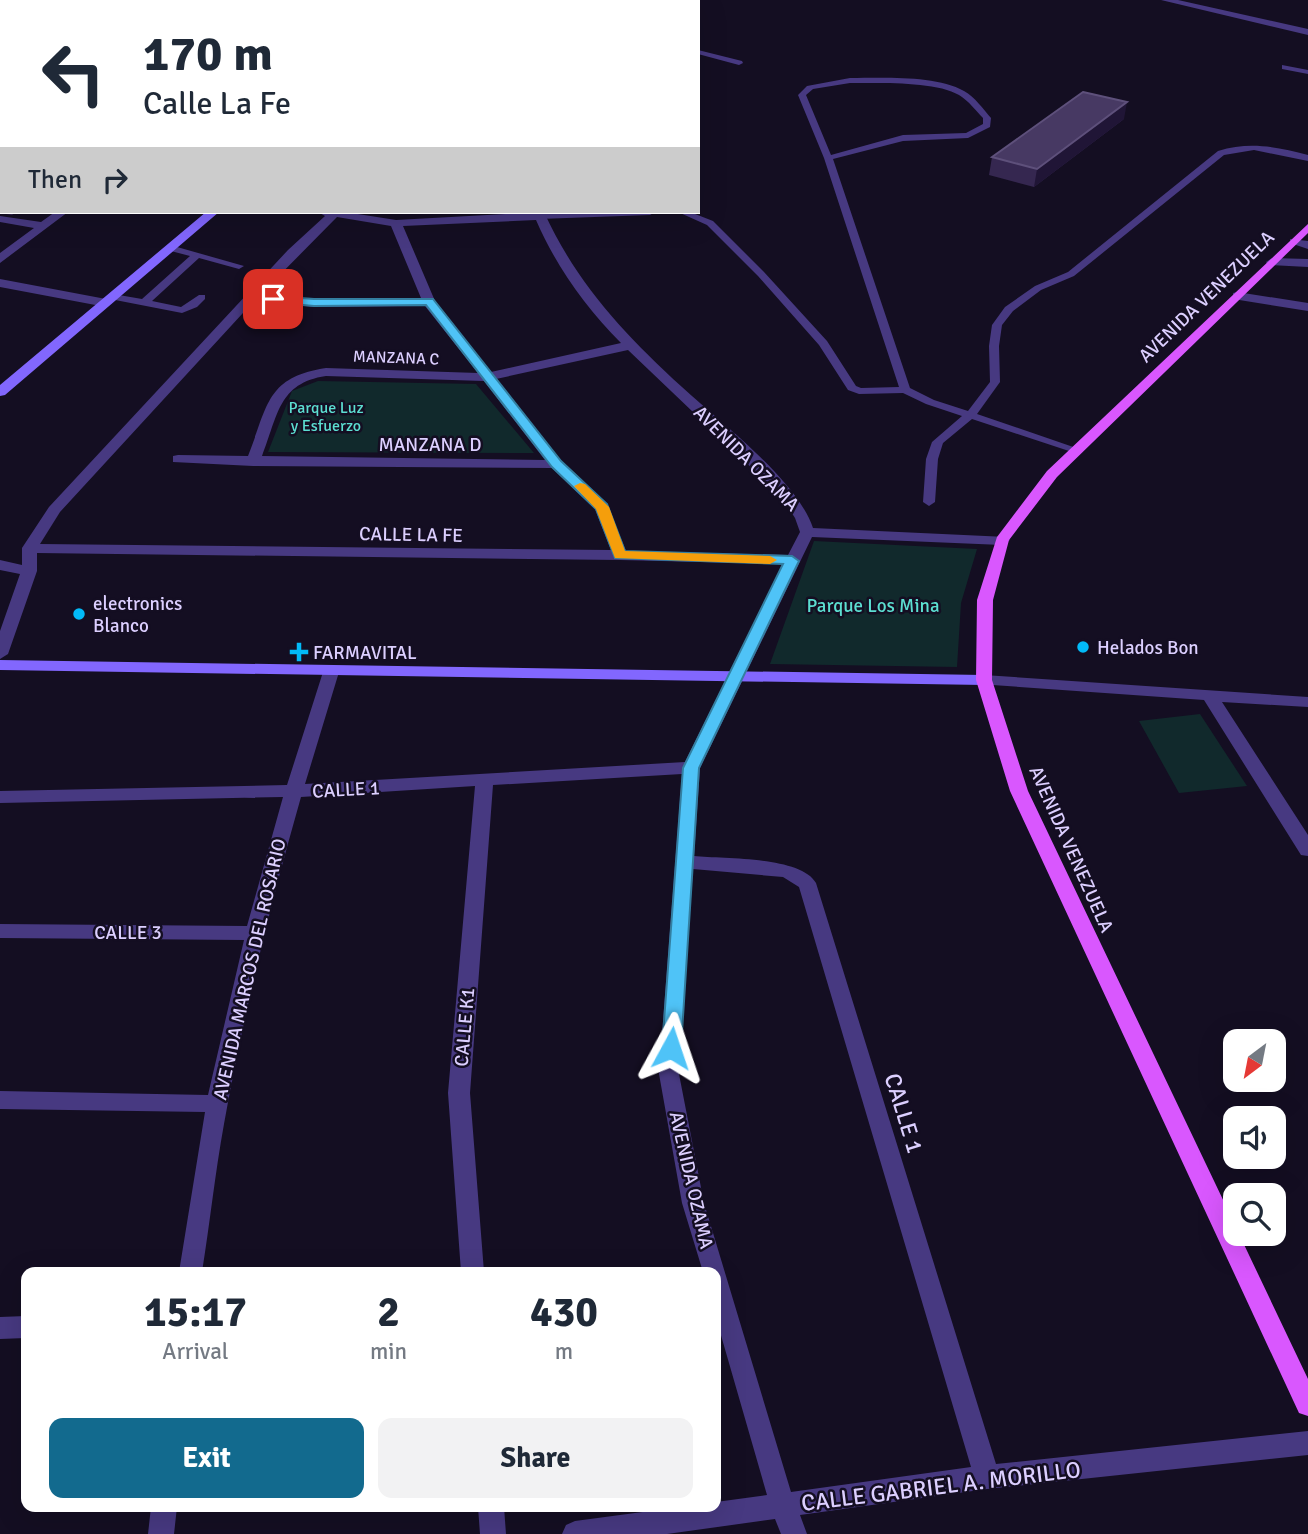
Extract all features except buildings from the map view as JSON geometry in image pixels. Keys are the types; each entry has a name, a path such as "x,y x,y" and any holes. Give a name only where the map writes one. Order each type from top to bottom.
{"main road":[{"path":"0,392 211,214"},
{"name":"AVENIDA VENEZUELA","path":"1308,227 1301,243 1272,262 1052,474 1002,540 985,600 984,680 1019,791 1308,1405"},
{"path":"0,665 984,680"}],"street":[{"path":"1166,0 1308,32"},
{"path":"1205,8 1217,0"},
{"path":"0,259 59,214"},
{"path":"0,654 29,571 30,548 54,510 329,214"},
{"path":"343,214 396,223 539,214"},
{"name":"AVENIDA OZAMA","path":"539,214 573,281 631,345 779,486 803,513 807,532 691,768 669,1074 693,1203 712,1267"},
{"path":"0,219 43,226"},
{"path":"396,223 429,302 556,464 602,507 620,555"},
{"path":"1272,262 1308,263"},
{"path":"0,283 110,300"},
{"path":"1237,296 1308,307"},
{"path":"253,298 314,303 429,302"},
{"name":"MANZANA C","path":"253,462 282,389 306,375 326,372 486,377 631,345"},
{"name":"MANZANA D","path":"178,459 556,464"},
{"path":"807,532 1002,540"},
{"name":"CALLE LA FE","path":"30,548 620,555 792,561"},
{"path":"0,565 29,571"},
{"name":"AVENIDA MARCOS DEL ROSARIO","path":"192,1267 217,1104 256,933 293,791 331,672"},
{"path":"984,680 1308,702"},
{"path":"1210,696 1308,850"},
{"name":"CALLE 1","path":"0,797 293,791 691,768"},
{"name":"CALLE K1","path":"473,1267 459,1093 484,782"},
{"name":"CALLE 1","path":"686,862 787,871 807,883 987,1477"},
{"name":"CALLE 3","path":"0,931 256,933"},
{"path":"0,1100 217,1104"},
{"path":"721,1296 783,1506 794,1534"},
{"path":"0,1328 21,1326"},
{"name":"CALLE GABRIEL A. MORILLO","path":"575,1534 987,1477 1308,1443"},
{"path":"161,1534 163,1512"},
{"path":"491,1512 493,1534"}],"lane":[{"path":"700,53 739,63"},
{"path":"1285,67 1308,72"},
{"path":"828,158 903,138 968,135 987,125 987,118 959,91 938,86 878,80 835,81 809,86 802,95 828,158 905,390"},
{"path":"929,502 932,459 938,442 970,415 995,382 996,335 998,325 1009,309 1038,288 1071,274 1221,153 1238,146 1252,146 1308,158"},
{"path":"688,214 710,223 761,274 823,343 852,388 859,391 905,390 930,402 1076,450"},
{"path":"170,248 239,266"},
{"path":"144,303 197,255"},
{"path":"110,300 182,310 202,297"}],"green space":[{"name":"Parque Luz y Esfuerzo","path":"318,381 476,384 534,453 268,452 292,391"},
{"name":"Parque Los Mina","path":"814,541 977,549 961,603 957,667 770,664"},
{"path":"1200,714 1247,786 1179,793 1139,721"}],"slow traffic":[{"path":"580,486 602,507 620,555 770,560"}],"place":[{"name":"electronics Blanco","path":"79,614"},
{"name":"Helados Bon","path":"1083,647"},
{"name":"FARMAVITAL","path":"299,652"}],"route":[{"path":"273,299 314,303 429,302 556,464 602,507 620,555 792,561 691,768 671,1048"}]}
